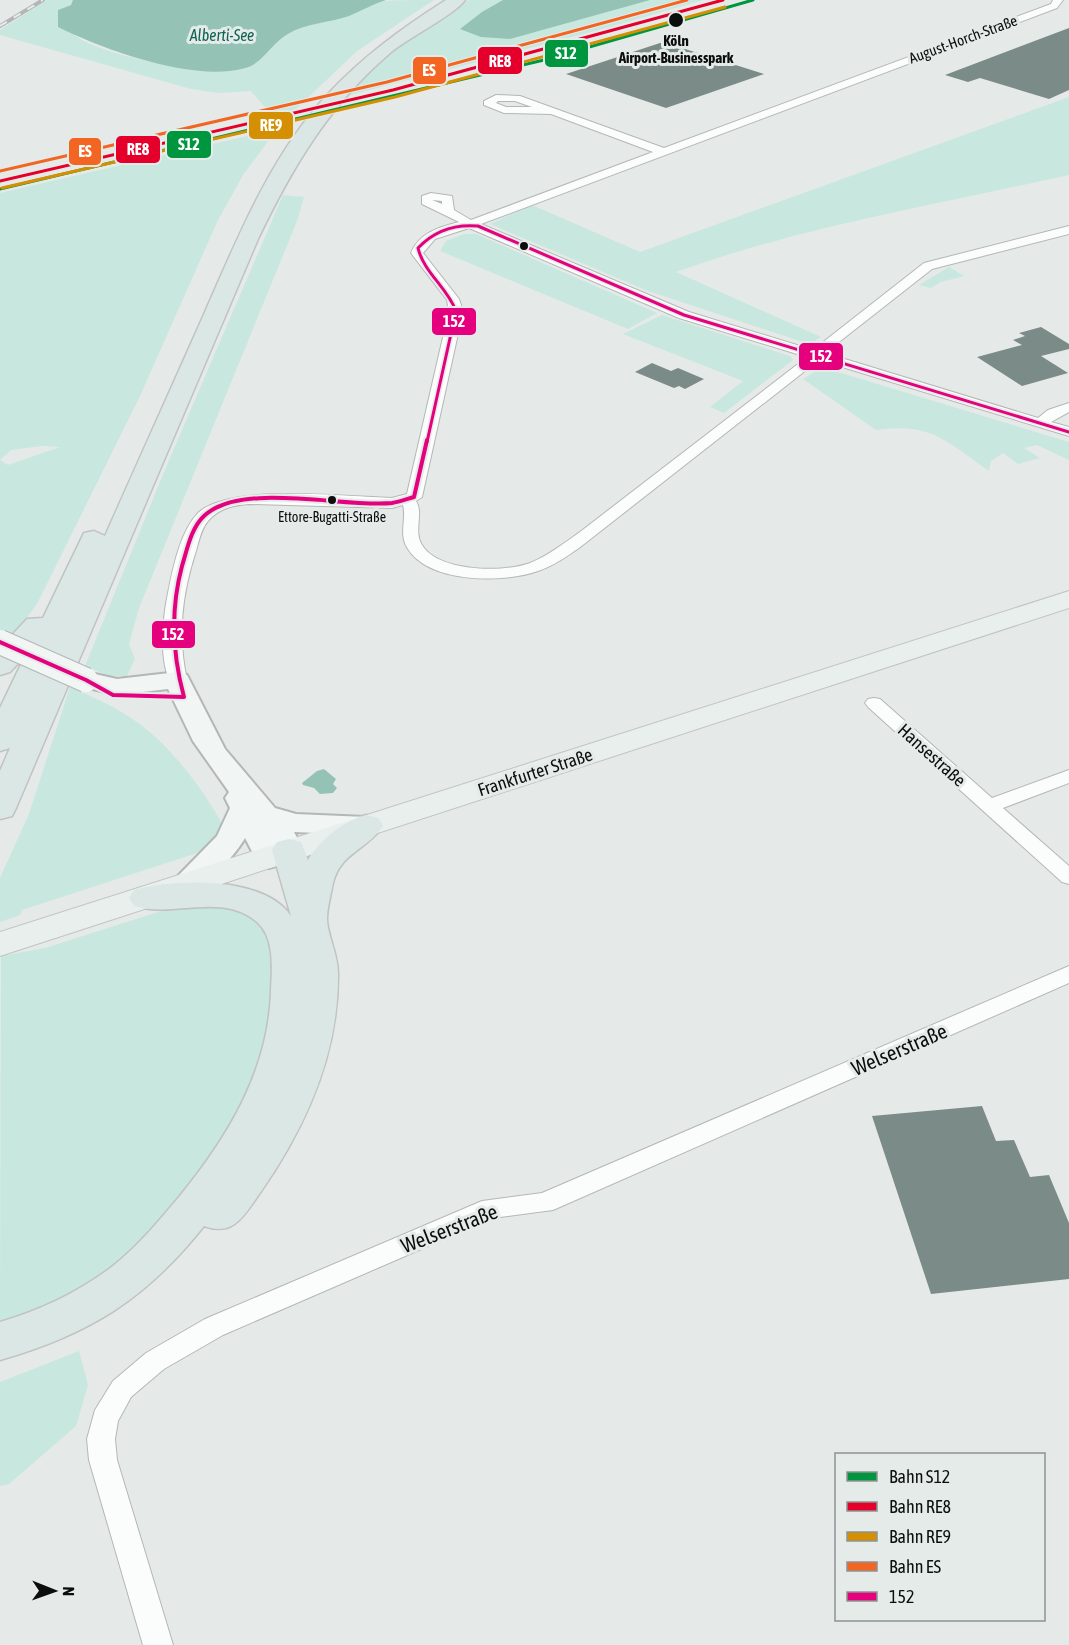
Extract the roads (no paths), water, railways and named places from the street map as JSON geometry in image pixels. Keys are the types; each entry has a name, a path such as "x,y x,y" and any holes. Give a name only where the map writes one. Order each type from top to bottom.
{"highway":[{"path":"187,331 251,194 298,120 328,86 366,52 442,0"},
{"path":"0,808 248,239 290,156 314,120 356,74 394,42 458,0"},
{"path":"0,741 91,547 163,383"},
{"path":"0,666 31,632 91,547"},
{"path":"0,1341 24,1335 78,1311 111,1291 150,1260 218,1180 246,1138 283,1047 291,987 289,950 327,854 366,826"},
{"path":"0,1364 67,1337 133,1297 159,1277 183,1256 229,1203 266,1152 293,1101 312,1048 319,1019 320,958 283,909 279,854"},
{"path":"146,898 204,896 243,900 264,910 278,923 298,929"}],"main road":[{"name":"Frankfurter Straße","path":"4,942 1069,599"}],"street":[{"name":"August-Horch-Straße","path":"470,224 1054,6 1058,0"},
{"path":"551,111 662,151"},
{"path":"448,211 470,224 684,315 1069,432"},
{"path":"279,854 256,812 230,776 181,689 172,647 172,604 185,557 197,526 204,516 228,501 250,499 408,501 414,497 418,488 456,311 453,299 420,258 418,248 427,239 439,233 470,224"},
{"path":"408,501 412,507 408,530 410,538 420,554 435,563 463,572 482,573 512,572 536,566 553,557 598,524 817,356 822,348 928,266 1069,230"},
{"path":"1042,424 1045,418 1056,411 1069,408"},
{"path":"0,642 98,685 133,697 181,689"},
{"name":"Hansestraße","path":"874,703 1069,877"},
{"path":"990,806 1069,776"},
{"path":"256,812 295,823 366,826"},
{"path":"186,885 256,812"},
{"name":"Welserstraße","path":"158,1645 103,1460 101,1439 105,1419 122,1389 155,1361 214,1327 491,1208 543,1203 1069,974"}],"water":[{"name":"Alberti-See","path":"73,0 386,0 349,16 295,30 282,38 261,59 249,67 221,72 198,71 148,61 99,45 58,27 58,10 71,5"},
{"path":"503,0 650,0 510,39 481,37 460,29"},
{"path":"324,769 336,779 333,784 337,788 333,793 320,794 314,788 303,785 302,783 317,771"}],"railway":[{"path":"0,26 43,0"}],"rail line":[{"name":"ES","path":"0,171 387,82 687,0"},
{"name":"RE8","path":"0,181 393,90 723,0"},
{"name":"S12","path":"0,189 544,60 753,0"},
{"name":"RE9","path":"2,188 395,97 725,7"}],"place":[{"name":"Köln Airport-Businesspark","path":"676,20"},
{"name":"Ettore-Bugatti-Straße","path":"332,500"}]}
